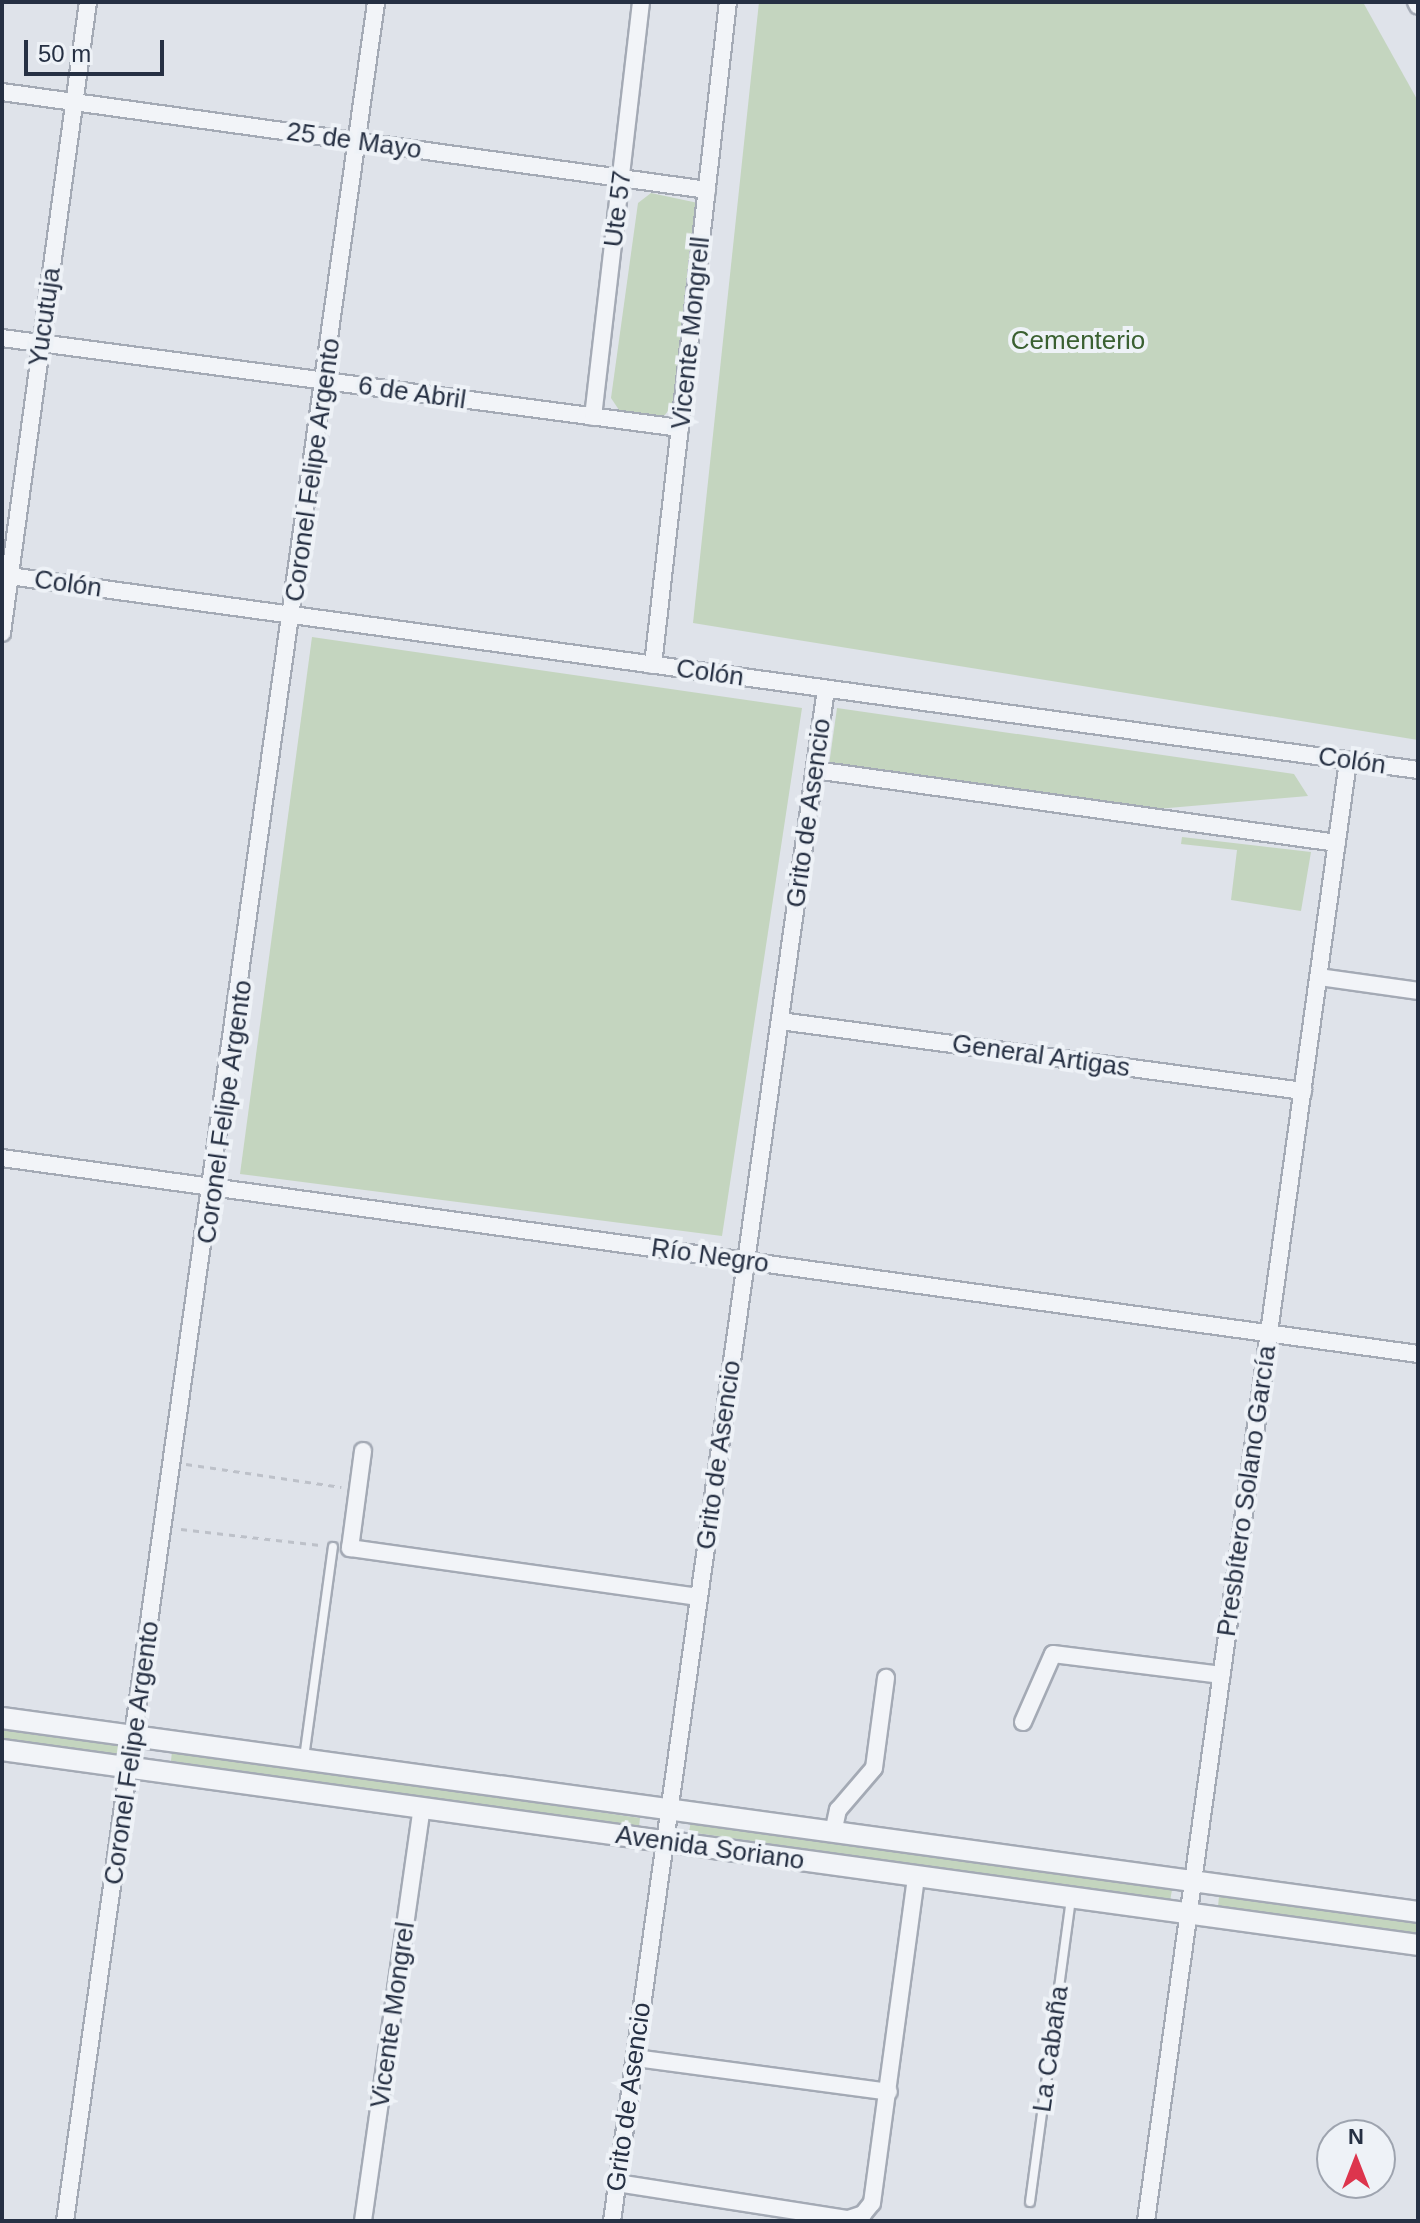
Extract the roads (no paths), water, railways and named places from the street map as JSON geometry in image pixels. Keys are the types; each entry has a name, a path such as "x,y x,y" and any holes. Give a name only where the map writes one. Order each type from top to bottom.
{"street":[{"name":"Yucutuja","path":"2,633 6,576 88,2"},
{"name":"Coronel Felipe Argento","path":"65,2221 215,1189 376,2"},
{"name":"Ute 57","path":"593,417 641,2"},
{"name":"Vicente Mongrell","path":"653,665 728,2"},
{"name":"25 de Mayo","path":"2,92 707,190"},
{"name":"6 de Abril","path":"2,338 680,428"},
{"name":"Colón","path":"6,576 1418,770"},
{"name":"Grito de Asencio","path":"612,2221 826,689"},
{"name":"Presbítero Solano García","path":"1146,2221 1348,761"},
{"path":"815,770 1337,843"},
{"path":"1319,977 1418,991"},
{"name":"General Artigas","path":"780,1021 1303,1091"},
{"name":"Río Negro","path":"2,1158 1418,1354"},
{"path":"363,1451 350,1548 698,1597"},
{"path":"1023,1722 1053,1654 1222,1675"},
{"path":"833,1833 838,1810 874,1768 886,1678"},
{"name":"Avenida Soriano","path":"2,1718 1418,1912"},
{"name":"Avenida Soriano","path":"2,1750 1418,1945"},
{"name":"Vicente Mongrel","path":"363,2221 422,1808"},
{"path":"617,2183 848,2219 863,2214 872,2203 916,1876"},
{"path":"635,2058 889,2092"}],"lane":[{"path":"304,1758 333,1547"},
{"name":"La Cabaña","path":"1030,2202 1071,1897"}],"park label":[{"name":"Cementerio","path":"1078,341"}]}
